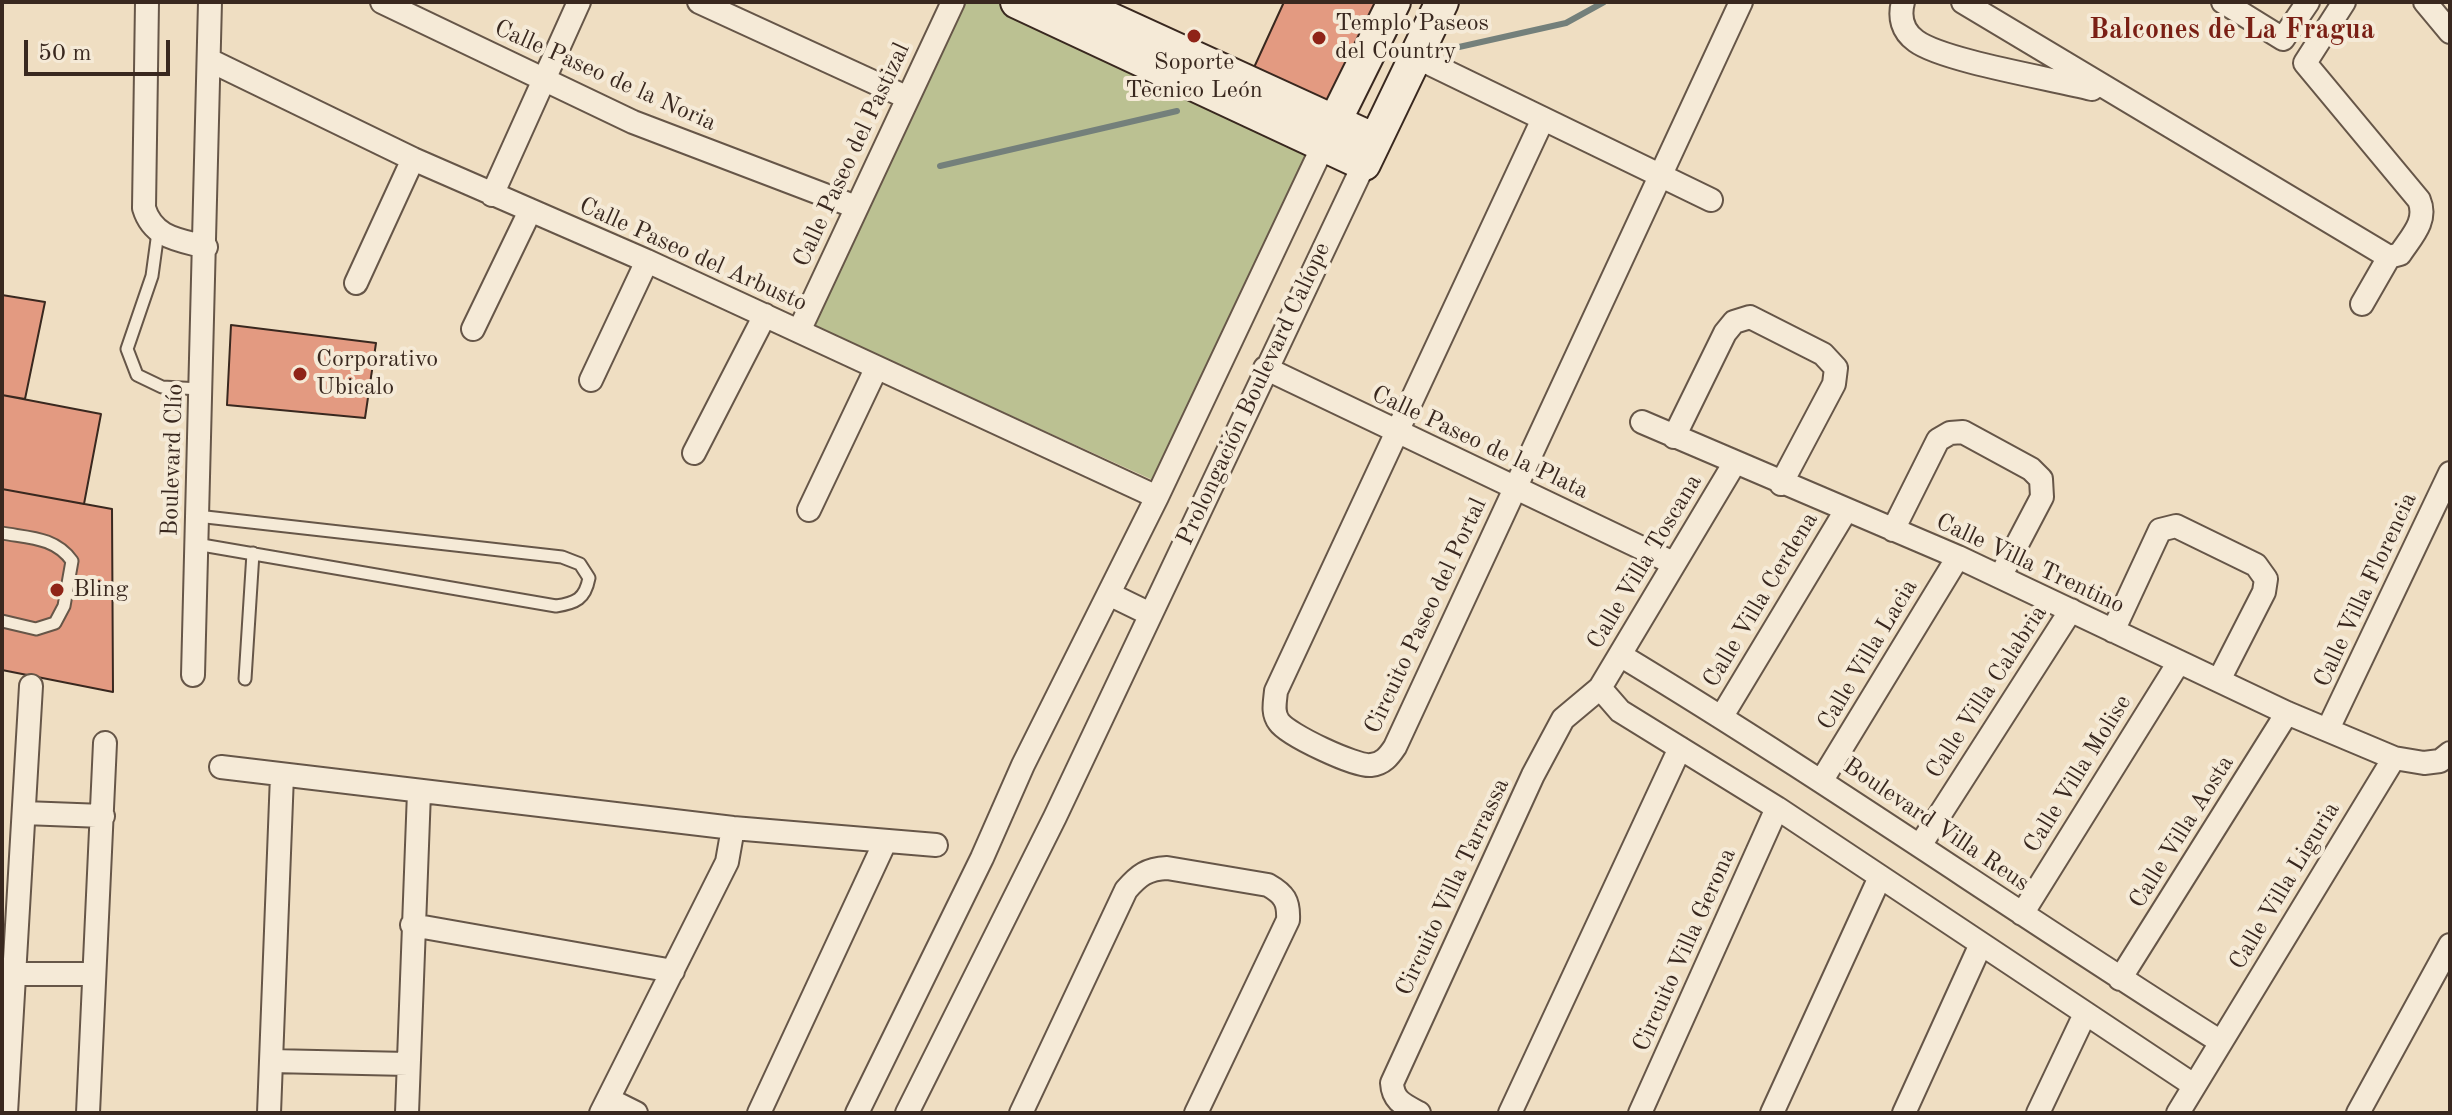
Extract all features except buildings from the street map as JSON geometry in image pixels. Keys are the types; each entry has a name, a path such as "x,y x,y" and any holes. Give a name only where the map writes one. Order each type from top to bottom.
{"street":[{"path":"147,2 144,208 149,223 158,232 206,247"},
{"name":"Boulevard Clío","path":"193,675 210,2"},
{"name":"Calle Paseo de la Noria","path":"382,2 633,122 856,207"},
{"path":"492,195 579,2"},
{"path":"699,2 906,97"},
{"name":"Calle Paseo del Pastizal","path":"799,331 953,2"},
{"path":"1017,2 1369,152"},
{"path":"1073,2 1329,134"},
{"name":"Prolongación Boulevard Calíope","path":"857,1113 1394,2"},
{"name":"Prolongación Boulevard Calíope","path":"907,1113 1055,817 1265,368 1442,2"},
{"name":"Circuito Paseo del Portal","path":"1543,119 1276,691 1274,708 1279,722 1290,732 1361,765 1375,765 1387,758 1741,2"},
{"path":"1903,2 1901,20 1907,31 1934,50 2113,94"},
{"path":"1963,2 2389,257"},
{"path":"2223,2 2283,39 2308,2"},
{"path":"2344,2 2305,63 2419,200 2423,210 2420,223 2400,254 2389,257 2362,304"},
{"path":"2425,2 2450,32"},
{"path":"1416,57 1711,200"},
{"name":"Calle Paseo del Arbusto","path":"209,60 413,159 647,261 1157,497"},
{"path":"356,283 413,159"},
{"path":"473,329 530,211"},
{"path":"591,380 647,261"},
{"path":"694,453 765,315"},
{"path":"1674,437 1725,333 1734,322 1750,317 1823,354 1836,368 1834,384 1781,484"},
{"name":"Calle Paseo de la Plata","path":"1265,368 1673,563"},
{"path":"809,510 876,369"},
{"name":"Calle Villa Trentino","path":"1642,422 1845,512 1958,557 2287,713 2394,758 2424,763 2440,761 2450,753"},
{"path":"1893,530 1938,440 1963,432 2031,469 2041,479 2042,497 2000,577"},
{"name":"Calle Villa Toscana","path":"1600,688 1734,464"},
{"name":"Calle Villa Florencia","path":"2328,729 2450,473"},
{"name":"Calle Villa Cerdena","path":"1722,716 1845,512"},
{"path":"2113,631 2160,530 2167,525 2176,526 2256,565 2266,579 2264,592 2219,680"},
{"name":"Calle Villa Lacia","path":"1822,780 1958,557"},
{"path":"1109,594 1150,614"},
{"name":"Calle Villa Calabria","path":"1921,844 2071,610"},
{"name":"Boulevard Villa Reus","path":"1620,655 1822,780 2120,979 2221,1042"},
{"name":"Calle Villa Molise","path":"2022,914 2179,662"},
{"path":"6,1113 31,686"},
{"path":"1600,688 1620,711 1777,808 2192,1084"},
{"name":"Circuito Villa Tarrassa","path":"1419,1113 1400,1104 1393,1094 1392,1083 1533,775 1563,719 1600,688"},
{"name":"Calle Villa Aosta","path":"2120,979 2287,713"},
{"path":"88,1113 105,743"},
{"path":"1510,1113 1680,748"},
{"name":"Calle Villa Liguria","path":"2178,1113 2192,1084 2221,1042 2394,758"},
{"path":"221,767 733,828 936,845"},
{"path":"269,1113 282,775"},
{"path":"407,1113 419,792"},
{"name":"Circuito Villa Gerona","path":"1640,1113 1777,808"},
{"path":"24,813 103,816"},
{"path":"636,1113 604,1106 727,862 733,828"},
{"path":"759,1113 885,842"},
{"path":"1021,1113 1126,890 1138,876 1150,869 1167,868 1268,885 1282,893 1289,905 1288,920 1196,1113"},
{"path":"1772,1113 1880,877"},
{"path":"412,925 673,971"},
{"path":"1904,1113 1981,944"},
{"path":"2358,1113 2440,984 2450,945"},
{"path":"13,974 92,974"},
{"path":"2038,1113 2085,1014"},
{"path":"271,1061 408,1064"}],"lane":[{"path":"158,232 152,276 127,349 137,375 162,387 202,389"},
{"path":"196,544 556,606 575,603 586,593 589,578 580,564 562,557 197,516"},
{"path":"2,533 48,541 63,548 72,561 64,606 55,623 36,629 2,621"},
{"path":"245,679 253,553"}],"green space":[{"path":"963,2 1003,2 1314,148 1155,481 813,326"}],"waterway":[{"path":"1459,47 1566,23 1604,2"},
{"path":"940,166 1177,111"}],"place":[{"name":"Soporte Tecnico León","path":"1194,36"},
{"name":"Templo Paseos del Country","path":"1319,38"},
{"name":"Corporativo Ubicalo","path":"300,374"},
{"name":"Bling","path":"57,590"}],"district":[{"name":"Balcones de La Fragua","path":"2232,31"}]}
